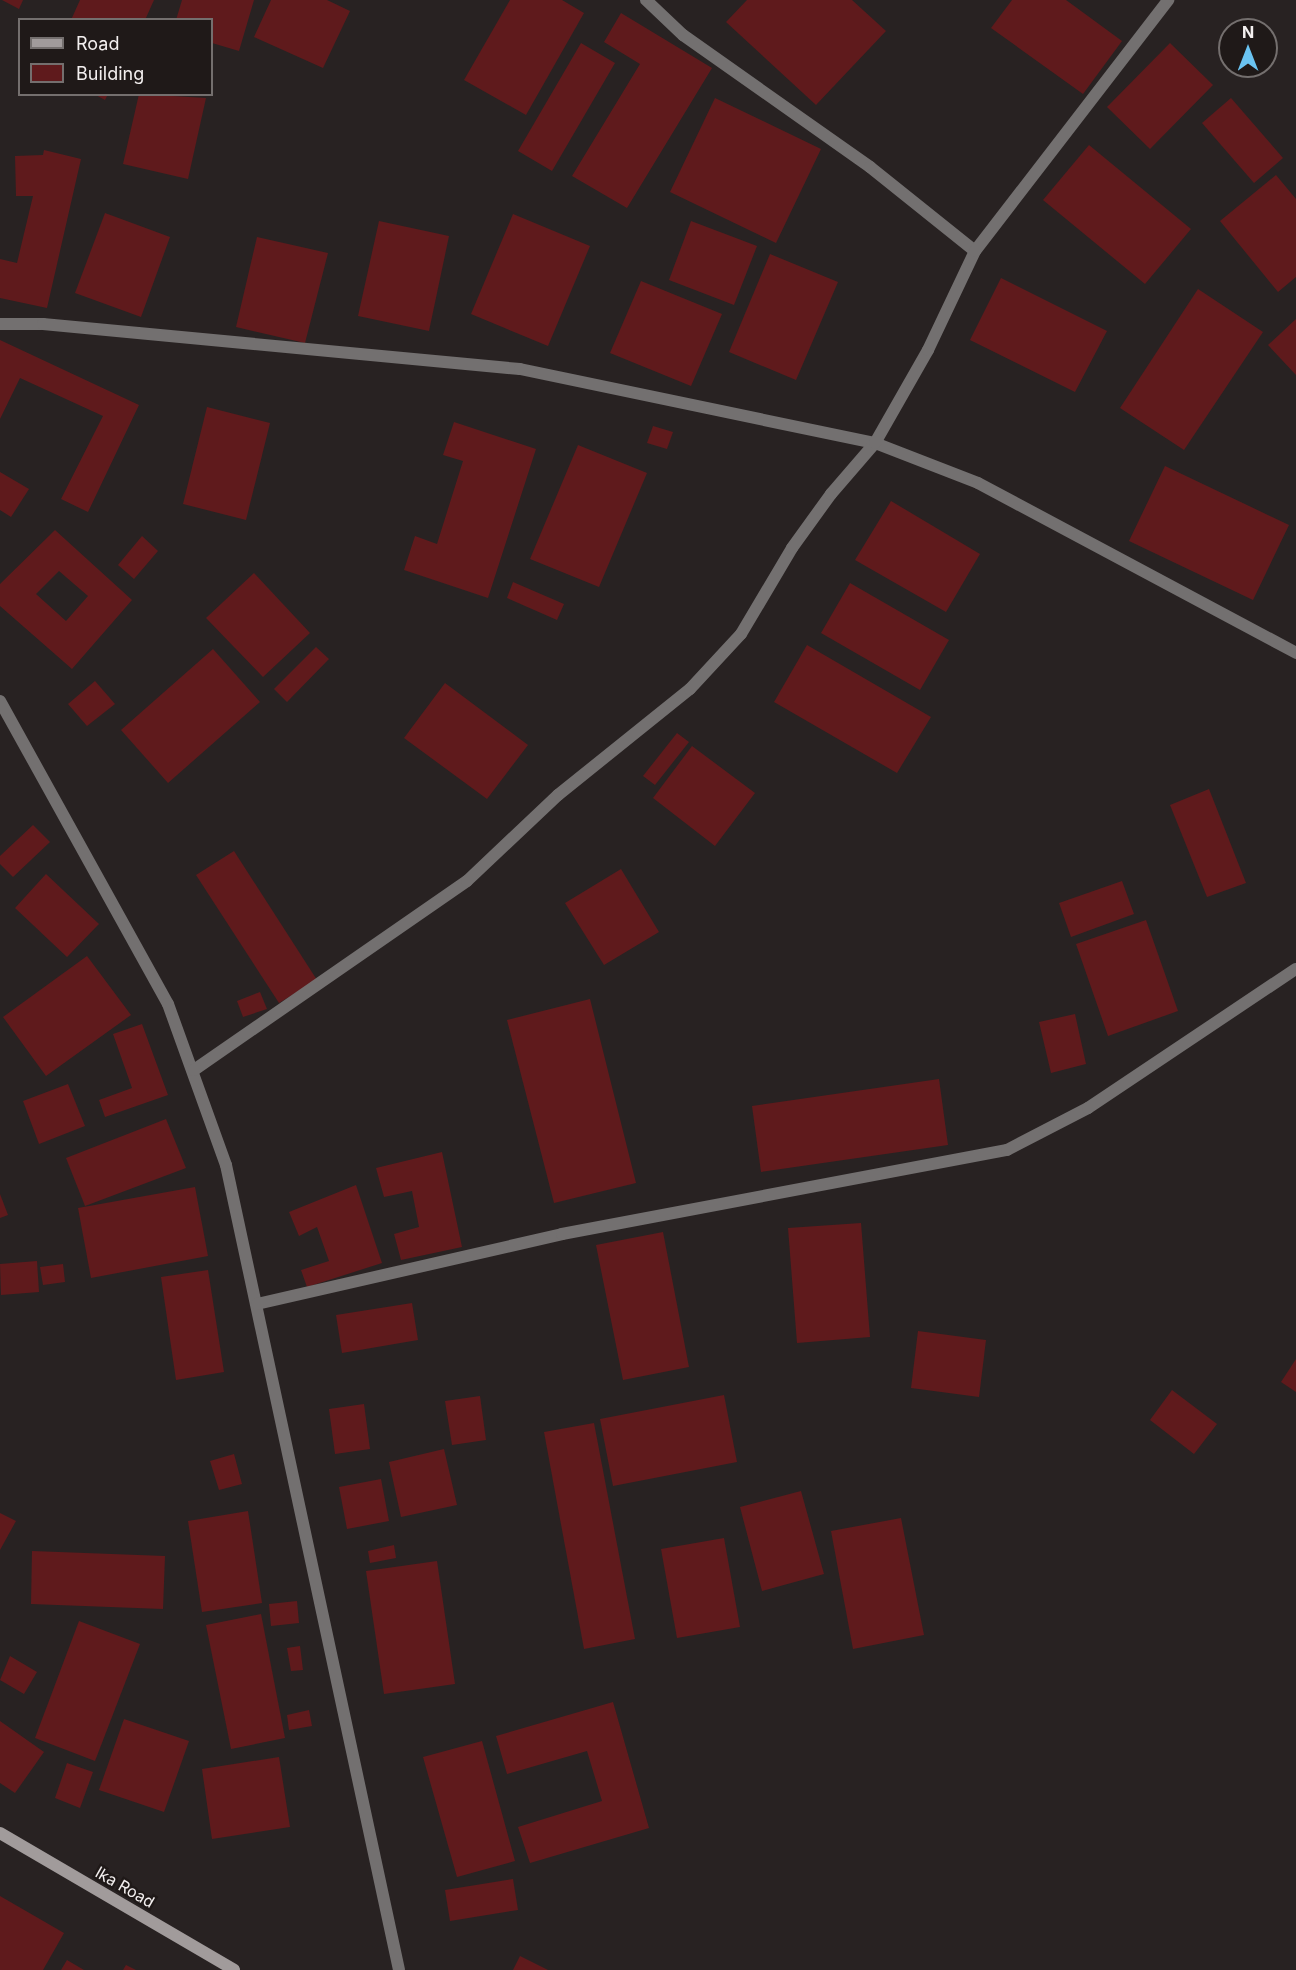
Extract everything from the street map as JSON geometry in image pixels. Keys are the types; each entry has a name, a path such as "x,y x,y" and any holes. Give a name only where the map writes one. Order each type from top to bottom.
{"street":[{"path":"646,0 683,35 870,167 975,251"},
{"path":"194,1070 467,881 558,795 690,689 741,634 792,548 831,494 875,442 928,350 975,251 1168,0"},
{"path":"0,324 43,324 520,369 875,442 978,483 1296,653"},
{"path":"0,701 168,1004 194,1070 226,1165 399,1970"},
{"path":"257,1304 562,1234 1007,1150 1088,1108 1296,969"},
{"name":"Ika Road","path":"0,1833 234,1970"}],"building":[{"path":"2,0 23,0 19,9"},
{"path":"80,0 154,0 146,18 72,18"},
{"path":"182,0 254,0 239,51 213,43 213,18 177,18"},
{"path":"271,0 327,0 350,11 323,68 254,37"},
{"path":"510,0 562,0 584,13 526,115 464,80"},
{"path":"747,0 852,0 886,31 816,105 726,22"},
{"path":"1012,0 1066,0 1122,41 1083,94 991,28"},
{"path":"621,13 712,68 627,208 572,176 640,64 604,42"},
{"path":"581,43 615,63 552,171 518,151"},
{"path":"1170,43 1213,85 1150,149 1107,107"},
{"path":"139,96 206,98 188,179 123,164"},
{"path":"715,98 821,149 776,243 670,192"},
{"path":"1231,98 1283,158 1254,183 1202,123"},
{"path":"1089,145 1191,229 1145,284 1043,200"},
{"path":"44,150 81,159 47,308 0,298 0,259 17,263 33,196 16,196 15,156 43,155"},
{"path":"1276,175 1296,199 1296,277 1278,292 1220,221"},
{"path":"105,213 170,237 141,317 75,293"},
{"path":"513,214 590,246 548,346 471,314"},
{"path":"379,221 449,236 429,331 358,316"},
{"path":"691,221 757,246 734,305 669,280"},
{"path":"257,237 328,253 305,343 236,327"},
{"path":"770,254 838,282 796,380 729,352"},
{"path":"1001,278 1107,331 1075,392 970,340"},
{"path":"641,281 722,314 691,386 610,353"},
{"path":"1198,289 1263,332 1184,450 1120,408"},
{"path":"1296,319 1296,375 1268,345"},
{"path":"0,340 139,405 88,512 61,499 103,416 20,378 0,419"},
{"path":"207,407 270,423 246,520 183,504"},
{"path":"454,422 536,449 488,598 404,570 415,536 437,544 463,461 443,455"},
{"path":"653,426 673,432 667,449 647,443"},
{"path":"578,445 647,473 599,587 530,559"},
{"path":"1165,466 1289,525 1253,600 1129,541"},
{"path":"0,472 29,489 11,517 0,510"},
{"path":"891,501 980,554 946,612 855,560"},
{"path":"55,530 132,600 72,669 0,606 0,584","holes":["59,571 88,596 66,621 36,594"]},
{"path":"142,536 158,551 134,579 118,565"},
{"path":"254,573 310,633 263,677 206,618"},
{"path":"513,582 564,604 557,620 507,598"},
{"path":"850,583 949,640 920,690 821,633"},
{"path":"807,645 931,717 897,773 774,702"},
{"path":"316,647 329,659 287,702 274,689"},
{"path":"213,649 260,702 168,783 121,730"},
{"path":"95,681 115,704 87,726 68,704"},
{"path":"445,683 528,745 487,799 404,738"},
{"path":"677,733 689,742 655,785 643,776"},
{"path":"692,746 755,793 715,846 653,798"},
{"path":"1209,789 1246,883 1207,897 1170,805"},
{"path":"33,825 50,842 13,877 0,864 0,856"},
{"path":"234,851 317,980 279,1003 196,875"},
{"path":"621,869 659,932 604,965 565,903"},
{"path":"46,874 99,924 67,957 15,908"},
{"path":"1122,881 1134,914 1071,937 1059,903"},
{"path":"1146,920 1178,1011 1108,1036 1076,944"},
{"path":"87,956 131,1015 46,1076 3,1017"},
{"path":"260,992 267,1009 243,1017 237,1001"},
{"path":"590,999 636,1183 554,1203 507,1020"},
{"path":"1075,1014 1086,1064 1051,1073 1039,1022"},
{"path":"142,1024 168,1095 105,1117 99,1100 132,1088 113,1034"},
{"path":"939,1079 948,1145 761,1172 752,1106"},
{"path":"68,1084 85,1126 39,1144 23,1101"},
{"path":"166,1119 186,1168 85,1206 66,1158"},
{"path":"442,1152 462,1247 401,1260 394,1234 419,1227 412,1191 384,1197 376,1168"},
{"path":"356,1185 382,1263 307,1287 301,1270 329,1261 317,1227 299,1236 289,1212"},
{"path":"195,1187 208,1256 91,1278 78,1208"},
{"path":"0,1194 8,1215 0,1218"},
{"path":"861,1223 870,1337 797,1343 788,1228"},
{"path":"663,1232 689,1367 623,1380 596,1245"},
{"path":"37,1261 39,1292 1,1295 0,1264"},
{"path":"63,1264 65,1282 43,1285 40,1267"},
{"path":"208,1270 224,1372 176,1380 161,1277"},
{"path":"412,1303 418,1340 342,1353 336,1315"},
{"path":"918,1331 986,1340 979,1397 911,1388"},
{"path":"1296,1359 1296,1392 1281,1382"},
{"path":"1172,1390 1217,1424 1194,1454 1150,1420"},
{"path":"724,1395 737,1462 613,1486 600,1419"},
{"path":"480,1396 486,1440 452,1445 445,1401"},
{"path":"364,1404 370,1449 335,1454 329,1409"},
{"path":"594,1423 635,1639 584,1649 544,1432"},
{"path":"444,1449 457,1505 401,1517 389,1462"},
{"path":"234,1454 242,1484 219,1490 210,1461"},
{"path":"381,1479 389,1521 347,1529 339,1487"},
{"path":"801,1491 824,1574 762,1591 740,1507"},
{"path":"248,1511 262,1603 202,1612 188,1521"},
{"path":"0,1513 16,1521 0,1550"},
{"path":"901,1518 924,1635 853,1649 831,1531"},
{"path":"724,1538 740,1627 677,1638 661,1549"},
{"path":"394,1545 396,1558 370,1563 368,1551"},
{"path":"32,1551 165,1556 163,1609 31,1604"},
{"path":"437,1561 455,1684 384,1694 366,1571"},
{"path":"297,1601 299,1623 271,1626 269,1604"},
{"path":"261,1614 285,1738 231,1749 206,1625"},
{"path":"79,1621 140,1644 95,1761 35,1738"},
{"path":"300,1646 303,1670 291,1671 287,1648"},
{"path":"10,1656 37,1672 24,1694 0,1680"},
{"path":"613,1702 649,1828 530,1863 518,1827 602,1801 587,1751 507,1774 496,1736"},
{"path":"309,1710 312,1726 289,1730 287,1715"},
{"path":"124,1719 189,1741 164,1812 99,1790"},
{"path":"0,1721 44,1752 15,1793 0,1783"},
{"path":"482,1741 515,1861 457,1877 423,1757"},
{"path":"279,1757 290,1827 212,1839 202,1769"},
{"path":"67,1763 93,1772 80,1808 55,1798"},
{"path":"513,1879 518,1910 450,1921 445,1890"},
{"path":"0,1896 64,1933 43,1970 0,1970"},
{"path":"520,1956 548,1970 513,1970"},
{"path":"67,1960 84,1970 61,1970"},
{"path":"126,1965 136,1970 123,1970"}]}
